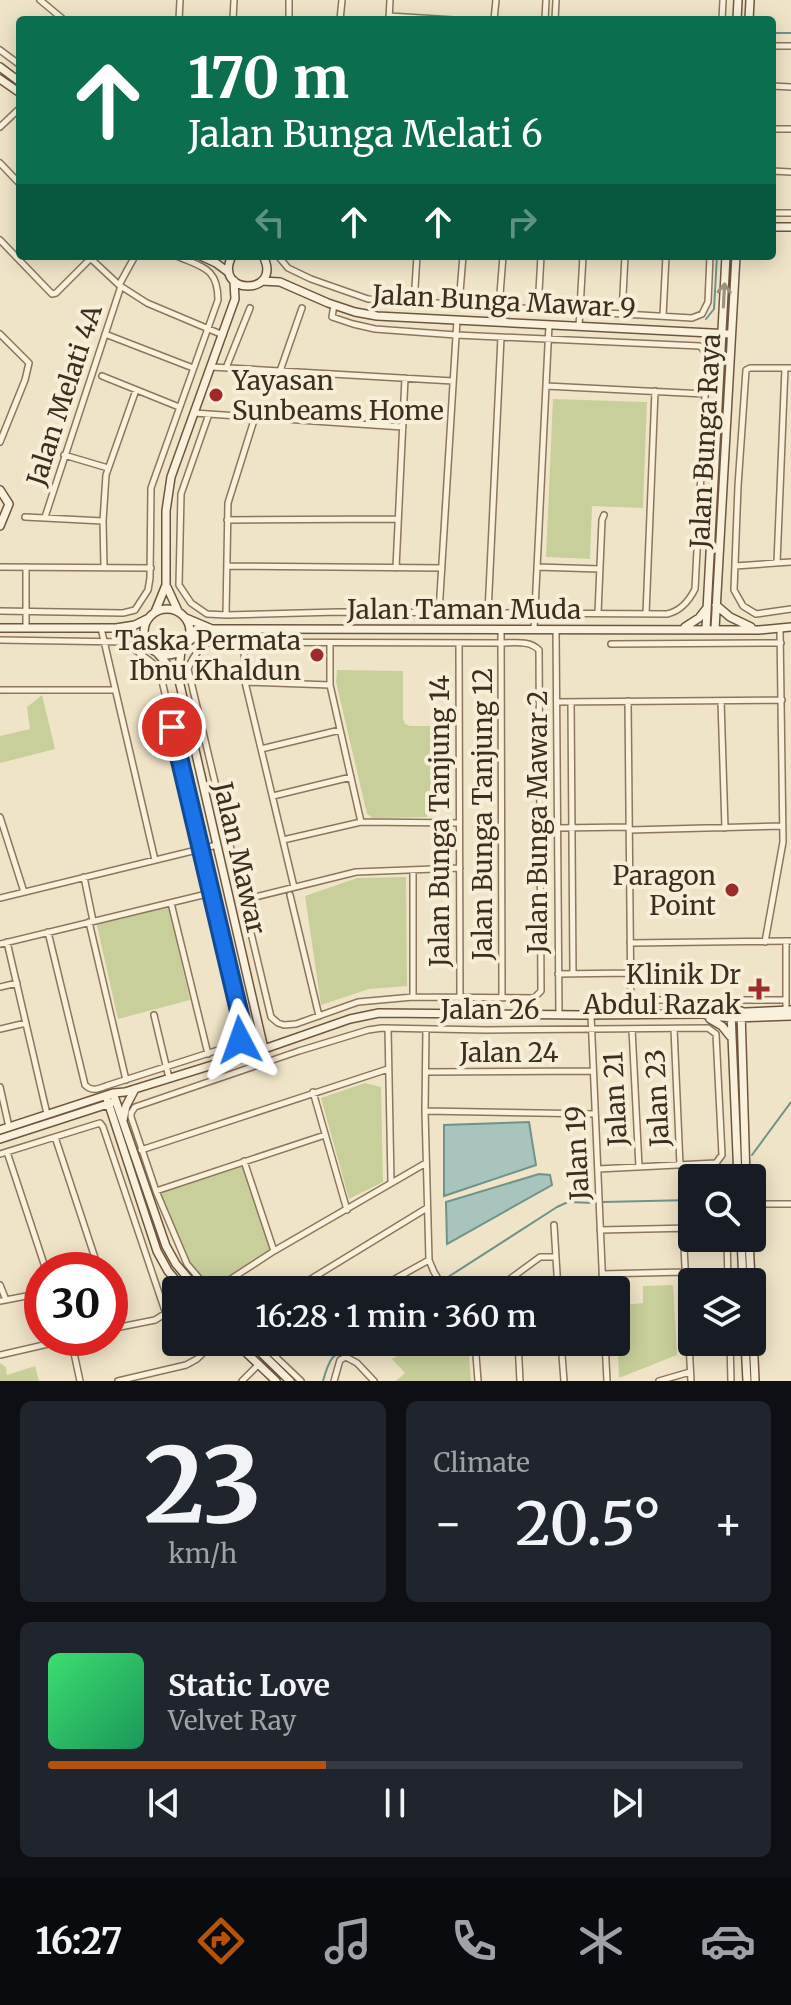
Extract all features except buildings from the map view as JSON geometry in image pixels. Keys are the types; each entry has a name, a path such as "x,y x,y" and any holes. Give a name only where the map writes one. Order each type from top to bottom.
{"street":[{"path":"40,0 59,16"},
{"path":"0,127 16,112"},
{"path":"0,163 16,180"},
{"path":"0,240 16,257"},
{"path":"19,260 52,294 86,260"},
{"path":"92,260 120,286 162,311 223,335"},
{"name":"Jalan Melati 4A","path":"45,517 131,260"},
{"path":"0,611 130,612 140,604 148,590 151,488 218,300 215,282 209,271 187,260"},
{"path":"210,260 239,285 252,287"},
{"path":"149,646 144,635 146,623 155,612 166,585 171,477 235,299 230,260"},
{"path":"235,299 262,281 267,272 264,260"},
{"path":"280,260 288,268 311,279 368,299 692,318 702,314 708,302 710,260"},
{"path":"414,303 417,260"},
{"path":"459,304 463,260"},
{"path":"499,307 503,260"},
{"path":"538,309 541,260"},
{"path":"579,326 583,260"},
{"path":"622,314 625,260"},
{"path":"663,316 666,260"},
{"name":"Jalan Bunga Raya","path":"715,629 726,438 726,260"},
{"name":"Jalan Bunga Raya","path":"706,629 720,384 736,260"},
{"name":"Jalan Bunga Mawar 9","path":"267,267 280,282"},
{"path":"306,293 311,279"},
{"name":"Jalan Bunga Mawar 9","path":"262,281 280,282 334,305 377,316 727,334"},
{"path":"209,414 183,485 180,502 179,585 191,603 207,614 667,614 688,601 695,589 706,383 707,359 700,346 375,329 332,317 334,305"},
{"path":"226,368 250,308"},
{"path":"280,371 302,308"},
{"path":"439,612 457,320"},
{"path":"534,629 549,325"},
{"path":"0,334 29,363 0,442"},
{"path":"105,334 193,368"},
{"path":"488,613 501,337"},
{"path":"211,367 453,381"},
{"path":"777,563 788,368 750,368 746,370 741,438 734,590 743,606 756,614 791,609"},
{"path":"102,376 179,407"},
{"path":"396,568 405,378"},
{"path":"706,383 720,384"},
{"path":"546,386 705,394"},
{"path":"104,567 105,482 136,390"},
{"path":"646,614 655,391"},
{"path":"194,413 403,427"},
{"path":"226,615 228,503 255,417"},
{"path":"726,438 741,438"},
{"path":"64,455 108,468"},
{"path":"0,526 8,508 2,495"},
{"path":"598,613 604,515"},
{"path":"25,517 103,521"},
{"path":"227,520 398,519"},
{"path":"735,566 791,562"},
{"path":"228,566 442,568"},
{"path":"0,567 151,568"},
{"path":"26,567 26,629"},
{"path":"537,567 600,569"},
{"path":"116,628 157,653 172,655 181,651 188,642 191,630 166,585"},
{"path":"716,605 737,622 759,630"},
{"path":"675,629 694,622 707,607"},
{"path":"155,612 163,609 178,611"},
{"path":"0,628 116,628 135,625 149,618"},
{"name":"Jalan Taman Muda","path":"186,618 212,629"},
{"name":"Jalan Taman Muda","path":"188,642 212,629 759,630 791,627"},
{"path":"101,628 155,860"},
{"name":"Jalan Bunga Tanjung 12","path":"501,629 502,998"},
{"name":"Jalan Bunga Mawar 2","path":"556,629 559,1015"},
{"path":"765,942 783,842 780,629"},
{"path":"0,640 125,642 159,668 243,1034 237,1044 93,1090 85,1085 48,932"},
{"path":"212,642 501,643 532,644 539,650 541,991 534,998 413,997 358,1002 296,1024 278,1023 271,1017 245,909 188,669 191,661 205,644 212,642"},
{"path":"244,642 245,682 294,887"},
{"path":"330,643 330,685 361,822"},
{"path":"611,644 781,643"},
{"name":"Jalan Bunga Tanjung 14","path":"459,644 460,998"},
{"name":"Jalan Mawar","path":"181,651 178,676 264,1049"},
{"name":"Jalan Mawar","path":"157,653 178,676"},
{"path":"245,682 330,685"},
{"path":"1,690 115,690"},
{"path":"557,702 782,700"},
{"path":"628,701 631,1015"},
{"path":"721,701 725,828"},
{"path":"571,702 573,974"},
{"path":"261,749 340,730"},
{"path":"782,772 791,772"},
{"path":"273,796 351,777"},
{"path":"0,817 24,892"},
{"path":"283,840 361,822 459,823"},
{"path":"557,828 783,826"},
{"path":"0,898 217,845"},
{"path":"0,852 10,849"},
{"path":"243,900 356,872 460,868"},
{"path":"413,870 413,997"},
{"path":"84,877 126,1080"},
{"path":"47,1114 17,983 4,943 211,893"},
{"path":"290,895 319,1016"},
{"path":"171,903 208,1054"},
{"path":"232,912 245,909"},
{"path":"630,943 789,941 786,1000 789,1012"},
{"path":"558,974 630,973"},
{"path":"0,987 17,983"},
{"path":"377,1000 379,1013"},
{"path":"631,1000 786,1000"},
{"path":"410,1012 410,1028"},
{"path":"0,1139 125,1092 350,1019 379,1013 731,1015 789,1012"},
{"path":"741,1041 748,1025 763,1017 789,1012"},
{"path":"700,1014 722,1026 731,1038"},
{"path":"741,1014 763,1017"},
{"path":"741,1014 745,1164"},
{"path":"154,1015 169,1078"},
{"name":"Jalan 19","path":"591,1015 602,1274"},
{"path":"731,1015 737,1164"},
{"path":"0,1029 26,1023"},
{"path":"388,1028 391,1182"},
{"name":"Jalan 26","path":"141,1150 131,1117 135,1107 368,1030 708,1028 716,1034 722,1155 716,1163 698,1164"},
{"path":"426,1029 429,1260 436,1276"},
{"name":"Jalan 21","path":"632,1029 639,1167"},
{"name":"Jalan 23","path":"674,1029 680,1164"},
{"path":"198,1276 187,1264 141,1150 388,1069"},
{"name":"Jalan 24","path":"426,1072 593,1071"},
{"path":"0,1087 9,1127"},
{"path":"123,1122 126,1106 135,1089"},
{"path":"313,1092 347,1210"},
{"path":"0,1130 111,1098"},
{"path":"111,1098 123,1122 166,1246 186,1276"},
{"path":"111,1098 157,1251 172,1276"},
{"path":"425,1111 595,1114"},
{"path":"40,1252 4,1153 100,1123 162,1302"},
{"path":"156,1191 325,1135"},
{"path":"55,1137 93,1252"},
{"path":"244,1161 274,1251"},
{"path":"234,1276 426,1163"},
{"path":"598,1169 678,1165"},
{"path":"766,1204 791,1204"},
{"path":"316,1276 427,1208"},
{"path":"554,1225 557,1276"},
{"path":"600,1230 678,1228"},
{"path":"515,1276 540,1257 556,1257"},
{"path":"400,1276 429,1260"},
{"path":"602,1274 678,1272"},
{"path":"0,1285 3,1300 24,1296"},
{"path":"128,1325 162,1316"},
{"path":"0,1355 24,1349"},
{"path":"76,1356 80,1381"},
{"path":"118,1381 186,1365 200,1356"},
{"path":"250,1356 276,1381"},
{"path":"264,1356 290,1381"},
{"path":"274,1356 301,1381"},
{"path":"476,1356 478,1381"},
{"path":"519,1356 520,1381"},
{"path":"562,1356 564,1381"},
{"path":"606,1356 607,1381"},
{"path":"689,1356 691,1381"},
{"path":"730,1356 731,1381"},
{"path":"746,1356 747,1381"},
{"path":"754,1356 755,1381"},
{"path":"334,1381 340,1360 346,1357 357,1363 374,1381"},
{"path":"242,1381 259,1364"},
{"path":"659,1381 690,1372"}],"green space":[{"path":"553,399 647,402 643,508 592,506 590,559 546,557"},
{"path":"337,670 403,671 405,724 452,726 452,791 427,791 427,817 373,818 367,814 336,682"},
{"path":"42,695 55,749 0,763 0,736 30,729 27,707"},
{"path":"406,877 407,986 369,989 321,1005 305,896 357,878"},
{"path":"168,906 190,1000 118,1019 96,921"},
{"path":"365,1083 381,1087 383,1182 349,1199 321,1098"},
{"path":"242,1164 271,1250 231,1276 200,1276 189,1263 160,1193"},
{"path":"673,1285 677,1355 619,1378 618,1356 630,1356 630,1304 643,1303 643,1286"},
{"path":"397,1356 469,1356 471,1381 396,1381 405,1373 392,1359"},
{"path":"0,1363 6,1367 7,1375 35,1366 39,1381 0,1381"}],"water":[{"path":"529,1122 536,1165 444,1196 444,1125"},
{"path":"539,1174 550,1175 552,1185 447,1244 446,1202"}],"waterway":[{"path":"776,33 791,33"},
{"path":"706,319 714,309 717,260"},
{"path":"752,1155 791,1102"},
{"path":"0,1135 95,1104"},
{"path":"603,1202 678,1200"},
{"path":"450,1276 557,1207 568,1202 593,1203"},
{"path":"323,1381 334,1356"}],"place":[{"name":"Yayasan Sunbeams Home","path":"216,395"},
{"name":"Taska Permata Ibnu Khaldun","path":"317,655"},
{"name":"Paragon Point","path":"732,890"},
{"name":"Klinik Dr Abdul Razak","path":"759,989"}],"route":[{"path":"172,727 229,963 243,1028 240,1040"}]}
